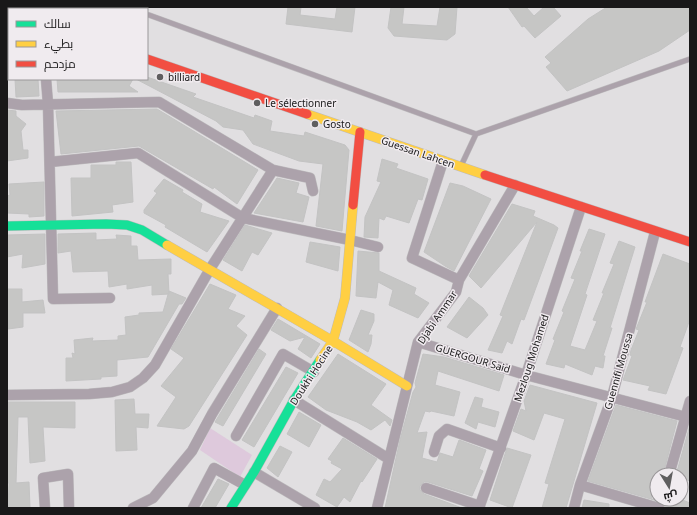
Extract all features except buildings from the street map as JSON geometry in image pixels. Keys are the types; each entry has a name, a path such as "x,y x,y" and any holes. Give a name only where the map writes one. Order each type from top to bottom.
{"street":[{"name":"Guessan Lahcen","path":"148,59 461,167 655,232 690,242"},
{"path":"46,80 50,162 53,300 110,298"},
{"path":"7,103 22,105 159,102 273,170 310,178 313,191"},
{"name":"Doukhi Hocine","path":"231,508 254,472 294,400 314,372 333,341 345,298 360,132"},
{"path":"50,162 138,153 243,218 378,247"},
{"path":"443,160 412,258 459,280"},
{"path":"7,395 89,394 112,392 130,387 144,378 155,365 210,269 273,170"},
{"name":"Djabi Ammar","path":"377,508 418,342 456,292 459,280 515,185"},
{"name":"Mezloug Mohamed","path":"479,507 526,375 581,207"},
{"path":"7,226 106,224 127,225 142,230 333,341 407,386"},
{"name":"Guennifi Moussa","path":"574,508 580,485 612,397 655,232"},
{"path":"133,508 153,498 192,451 212,414 276,308"},
{"name":"GUERGOUR Said","path":"418,342 526,375 688,417"},
{"path":"236,436 284,354 314,372"},
{"path":"294,400 389,459"},
{"path":"672,467 688,417 690,401"},
{"path":"434,452 439,436 447,429 501,448"},
{"path":"193,508 214,468 245,485"},
{"path":"254,472 315,508"},
{"path":"45,508 43,478 68,474 69,508"},
{"path":"580,485 659,508"},
{"path":"426,488 479,507"}],"lane":[{"path":"149,15 476,134 690,59"},
{"path":"461,167 476,134"}],"shaded area":[{"path":"210,428 252,455 240,477 200,450"}],"traffic: fast":[{"path":"7,226 127,225 142,230 167,245"},
{"path":"231,508 254,472 294,400 320,360"}],"traffic: slow":[{"path":"307,114 485,175"},
{"path":"320,360 333,341 345,298 353,205"},
{"path":"167,245 333,341 407,386"}],"traffic: jam":[{"path":"148,59 307,114"},
{"path":"353,205 360,132"},
{"path":"485,175 690,242"}],"place":[{"name":"billiard","path":"160,77"},
{"name":"Le sélectionner","path":"257,103"},
{"name":"Gosto","path":"315,124"}]}
